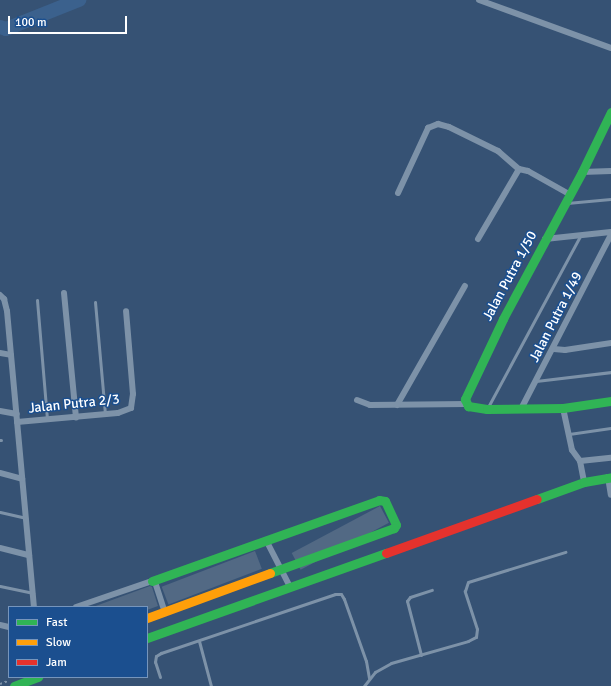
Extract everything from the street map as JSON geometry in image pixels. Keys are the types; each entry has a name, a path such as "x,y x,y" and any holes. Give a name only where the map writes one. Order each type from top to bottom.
{"street":[{"path":"479,0 611,48"},
{"name":"Jalan Putra 1/50","path":"467,404 465,399 466,394 503,319 582,172 611,113"},
{"path":"398,194 428,128 438,124 449,127 498,151 519,169 528,171 569,194"},
{"path":"478,239 519,169"},
{"path":"582,172 592,173 611,171"},
{"path":"545,239 611,234"},
{"name":"Jalan Putra 1/49","path":"521,409 554,349 611,234"},
{"path":"397,404 465,286"},
{"path":"64,294 76,417"},
{"path":"1,296 7,306 34,606"},
{"name":"Jalan Putra 2/3","path":"17,422 104,415 124,412 131,408 132,404 126,311"},
{"path":"554,349 565,350 611,343"},
{"path":"0,353 11,355"},
{"path":"357,400 370,405 467,404 475,408 487,409 563,408 611,401"},
{"path":"563,408 572,450 580,461 584,482"},
{"path":"0,411 17,414"},
{"path":"580,461 611,458"},
{"path":"0,473 22,478"},
{"path":"148,638 584,482 610,477 611,495"},
{"path":"79,606 379,500 385,501 396,525 394,528 282,570 148,618"},
{"path":"266,540 290,587"},
{"path":"0,548 29,555"},
{"path":"152,581 155,582 165,612"},
{"path":"14,686 35,678"}],"lane":[{"path":"564,203 611,199"},
{"path":"487,409 580,236"},
{"path":"37,300 47,419"},
{"path":"95,302 104,415"},
{"path":"536,381 611,372"},
{"path":"568,434 611,428"},
{"path":"0,512 26,518"},
{"path":"364,686 369,678 380,668 421,654 468,641 476,637 477,629 465,591 468,582 565,552"},
{"path":"0,586 33,594"},
{"path":"421,654 407,601 410,596 432,590"},
{"path":"160,678 155,662 156,656 161,653 335,594 341,594 366,661 369,678"},
{"path":"198,641 211,686"}],"building":[{"path":"380,506 389,523 301,570 292,553"},
{"path":"255,551 262,569 168,605 162,587"},
{"path":"150,586 152,587 158,606 148,610 148,606 96,606"}],"waterway":[{"path":"0,27 6,29 79,0"}],"traffic: fast":[{"path":"611,112 582,172 503,319 465,399 468,406 487,409 563,408 611,401"},
{"path":"537,499 584,482 611,477"},
{"path":"152,581 379,500 385,501 396,525 394,528 270,573"},
{"path":"148,638 386,553"},
{"path":"14,686 35,678"}],"traffic: slow":[{"path":"148,618 270,573"}],"traffic: jam":[{"path":"386,553 537,499"}]}
